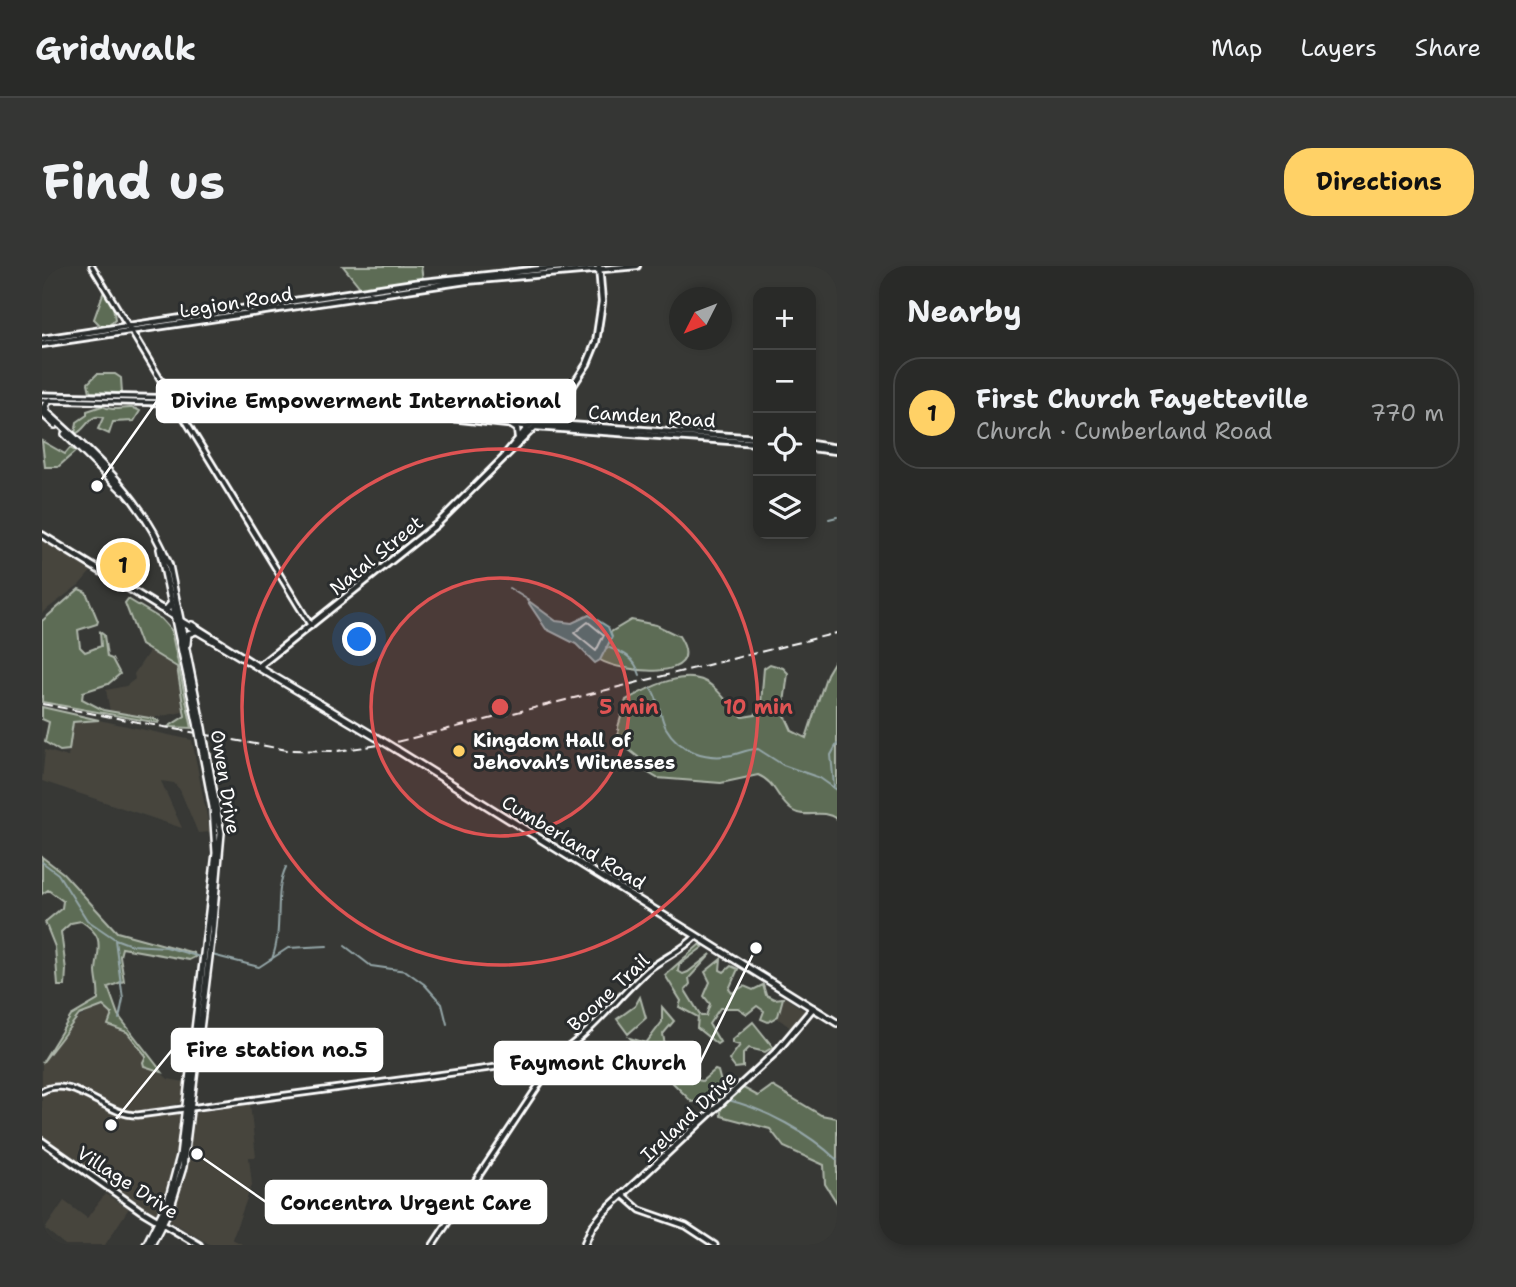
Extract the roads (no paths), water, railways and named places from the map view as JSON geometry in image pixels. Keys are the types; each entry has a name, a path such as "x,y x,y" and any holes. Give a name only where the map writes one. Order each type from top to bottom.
{"main road":[{"name":"Legion Road","path":"129,329 247,315 371,290 504,277 570,266"},
{"name":"Legion Road","path":"129,329 417,289 498,273 637,266"},
{"path":"590,426 558,420 553,412 587,364 596,342 602,305 599,268"},
{"path":"335,301 371,290"},
{"path":"42,341 129,329"},
{"path":"534,425 572,385"},
{"path":"44,411 50,400"},
{"path":"534,425 561,401"},
{"name":"Owen Drive","path":"44,411 92,461 113,478 140,511 155,539 180,620 200,727"},
{"name":"Owen Drive","path":"44,411 132,496 160,541 169,565 203,744 218,834 219,859 189,1109"},
{"path":"511,425 519,432 517,439"},
{"name":"Camden Road","path":"534,425 590,426 753,440"},
{"name":"Camden Road","path":"534,425 691,438 725,437"},
{"name":"Natal Street","path":"504,456 517,439 534,425"},
{"name":"Natal Street","path":"258,667 437,524 534,425"},
{"path":"816,447 837,449"},
{"path":"816,447 837,449"},
{"name":"Cumberland Road","path":"42,535 254,662 258,667"},
{"path":"160,608 166,610 173,603"},
{"name":"Cumberland Road","path":"180,620 397,750 837,1023"},
{"path":"187,654 188,634 196,631"},
{"name":"Owen Drive","path":"151,1245 161,1222 177,1168 189,1109 204,1006 204,960 218,834 203,744"},
{"name":"Ireland Drive","path":"584,1245 595,1222 775,1054 813,1008"},
{"name":"Village Drive","path":"42,1142 199,1245"},
{"name":"Owen Drive","path":"146,1245 161,1222"}],"street":[{"path":"92,266 311,626"},
{"name":"Camden Road","path":"42,398 341,407 511,425 534,425"},
{"name":"Camden Road","path":"42,398 328,401 534,425"},
{"name":"Boone Trail","path":"42,1091 57,1086 70,1088 126,1115 189,1109 528,1063 558,1054 650,968 682,950 696,936"},
{"path":"433,1245 558,1054"},
{"path":"623,1195 640,1210 686,1226 715,1245"}],"water":[{"path":"526,599 556,621 572,623 589,615 608,627 612,637 600,660 595,663 576,644 546,629"}],"waterway":[{"path":"829,519 837,517"},
{"path":"509,588 525,598"},
{"path":"606,647 628,656 640,675"},
{"path":"651,688 666,728 678,743 686,748 713,756 758,749 783,765 820,778 837,790"},
{"path":"834,786 831,755 837,744"},
{"path":"42,862 58,874 87,920 115,939 131,945 166,947 200,957"},
{"path":"272,959 276,947 280,888 286,867"},
{"path":"115,940 123,999 119,1019"},
{"path":"212,955 259,967 288,948 327,946"},
{"path":"345,946 371,966 406,971 424,984 442,1004 447,1024"},
{"path":"197,980 200,957"},
{"path":"728,1100 757,1109 786,1123 837,1160"}],"railway":[{"path":"42,704 287,750 338,751 392,743 837,633"}],"place":[{"name":"Divine Empowerment International","path":"97,486"},
{"name":"First Church Fayetteville","path":"123,565"},
{"name":"Kingdom Hall of Jehovah’s Witnesses","path":"459,751"},
{"name":"Faymont Church","path":"756,948"},
{"name":"Fire station no.5","path":"111,1125"},
{"name":"Concentra Urgent Care","path":"197,1154"}]}
